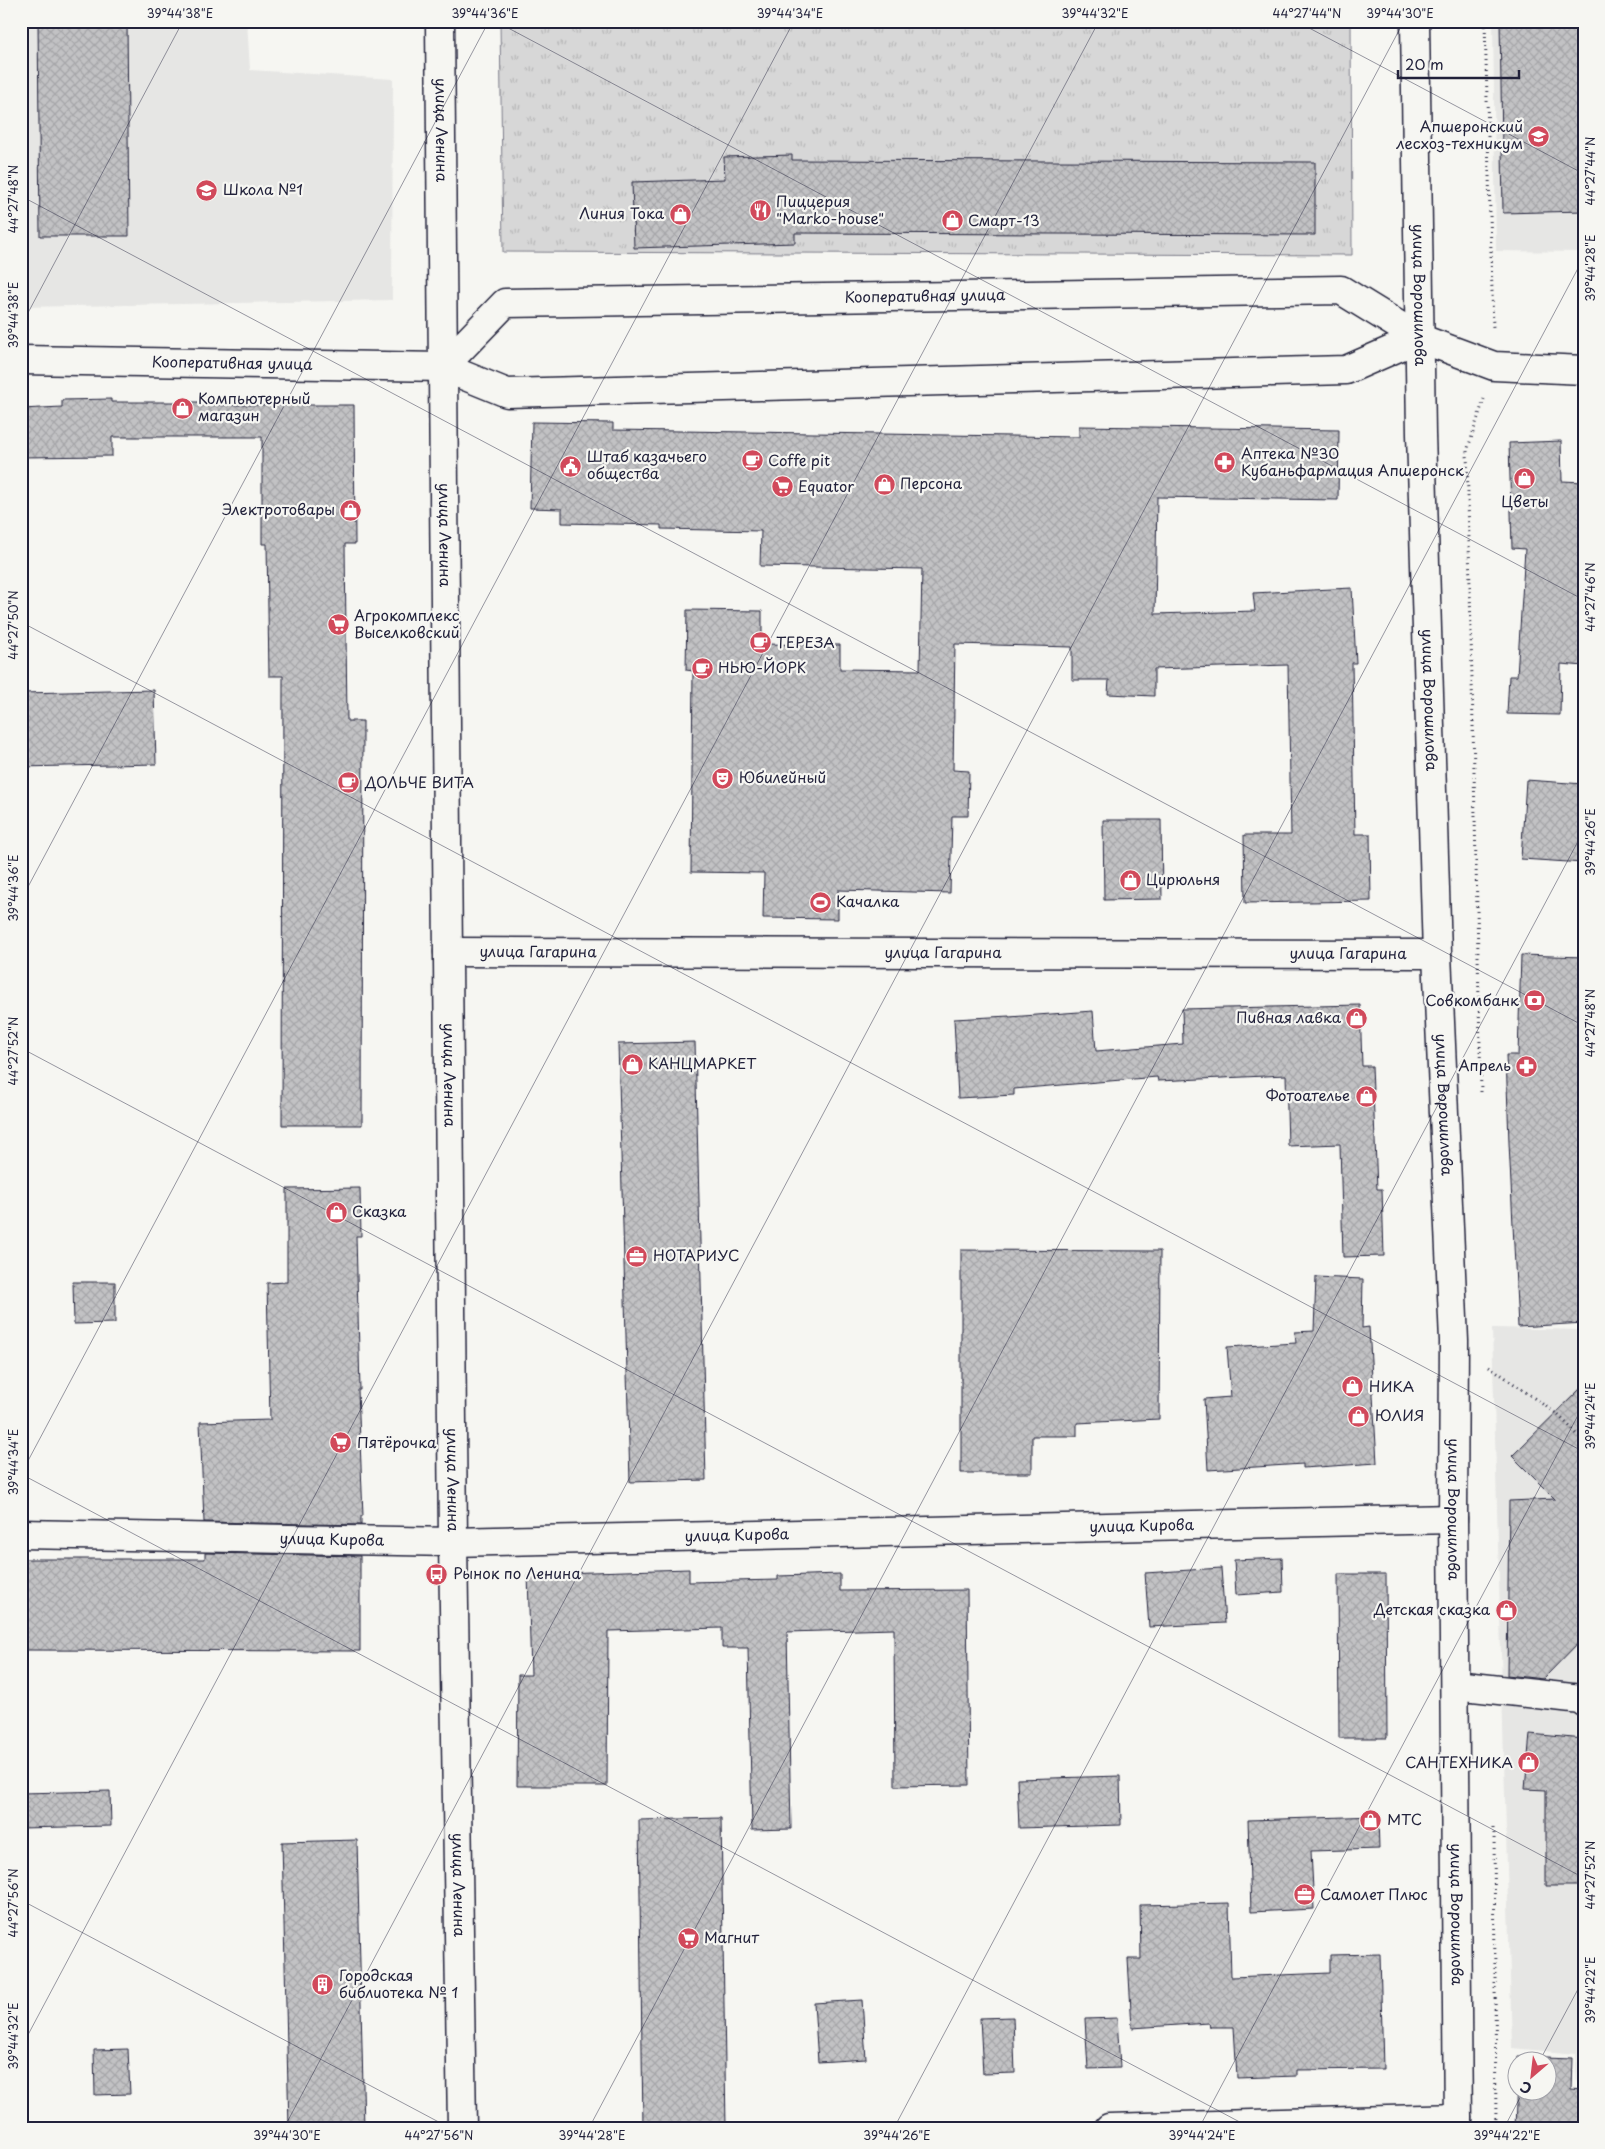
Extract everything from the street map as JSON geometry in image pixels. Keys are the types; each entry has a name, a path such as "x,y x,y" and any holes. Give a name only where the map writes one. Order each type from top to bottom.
{"main road":[{"name":"улица Ленина","path":"440,21 453,1542 462,2128"},
{"name":"улица Ворошилова","path":"1415,21 1419,338 1437,954 1454,1341 1453,1519 1458,2123"},
{"name":"Кооперативная улица","path":"443,367 505,303 1341,290 1419,338 1494,366 1584,370"},
{"name":"Кооперативная улица","path":"21,360 443,367 507,393 1346,370 1419,338"},
{"name":"улица Гагарина","path":"448,952 1437,954"},
{"name":"улица Кирова","path":"21,1534 453,1542 1453,1519"},
{"path":"1455,1685 1581,1699 1584,1702"},
{"path":"1109,2128 1458,2123"}],"path":[{"path":"1481,1099 1467,451 1494,366 1485,21"},
{"path":"1454,1341 1558,1415 1584,1441"},
{"path":"1488,1356 1488,1376"},
{"path":"1494,1826 1496,2128"}],"shaded area":[{"name":"Школа №1","path":"21,21 247,21 250,70 393,79 392,300 21,307"},
{"name":"Апшеронский лесхоз-техникум","path":"1493,21 1584,21 1584,252 1496,251"},
{"path":"1492,1328 1584,1330 1584,2085 1577,2084 1575,2054 1512,2048"}],"green space":[{"path":"500,21 1351,21 1352,255 503,252"}],"building":[{"path":"38,21 127,21 129,236 40,236"},
{"name":"Апшеронский лесхоз-техникум","path":"1500,21 1584,21 1584,211 1503,213"},
{"path":"792,155 792,160 1315,162 1315,235 795,233 795,243 634,248 632,182 725,179 724,157"},
{"path":"111,399 111,402 214,402 214,405 354,405 355,544 345,544 347,721 363,721 362,1125 282,1125 283,676 269,676 267,544 262,544 262,437 112,437 112,456 21,457 21,409 62,407 62,400"},
{"path":"532,422 613,423 613,430 1079,437 1079,426 1339,430 1338,500 1157,497 1155,614 1255,611 1253,593 1352,588 1356,663 1352,663 1355,834 1370,834 1371,901 1245,903 1244,835 1291,835 1288,665 1154,669 1154,696 1108,694 1109,680 1072,680 1072,647 955,644 953,770 969,771 968,816 952,816 950,893 838,890 838,919 763,918 764,873 691,872 693,671 686,670 687,610 762,611 762,644 840,645 840,669 920,670 922,569 760,566 761,531 661,529 661,525 562,523 562,509 530,508"},
{"path":"1561,441 1562,481 1584,482 1584,666 1561,664 1560,715 1507,714 1509,676 1517,676 1525,549 1512,548 1509,443"},
{"path":"154,690 156,764 21,767 21,693"},
{"path":"1526,780 1584,784 1584,863 1521,859"},
{"path":"1103,820 1161,820 1162,899 1104,900"},
{"path":"1521,955 1584,957 1584,1017 1580,1017 1584,1128 1584,1143 1581,1143 1584,1188 1584,1323 1518,1327 1506,1055 1518,1055"},
{"path":"1360,1005 1362,1066 1372,1066 1377,1189 1382,1189 1384,1256 1343,1257 1340,1144 1288,1146 1286,1075 1158,1081 1157,1077 1014,1089 1014,1095 958,1098 954,1019 1093,1011 1096,1051 1183,1044 1182,1009"},
{"path":"695,1042 706,1480 630,1482 618,1044"},
{"path":"360,1188 361,1236 356,1236 360,1390 358,1390 363,1516 361,1516 361,1525 204,1522 200,1422 270,1420 267,1283 287,1282 287,1189"},
{"path":"961,1250 1160,1251 1159,1419 1077,1423 1077,1436 1032,1436 1032,1473 961,1473"},
{"path":"1316,1277 1363,1279 1362,1328 1369,1327 1377,1463 1303,1468 1303,1464 1208,1470 1204,1399 1231,1397 1227,1347 1296,1343 1295,1332 1314,1331"},
{"path":"73,1282 115,1282 115,1323 74,1324"},
{"path":"1584,1385 1584,1637 1543,1679 1507,1675 1509,1501 1555,1499 1512,1456"},
{"path":"205,1553 360,1556 360,1651 21,1650 21,1559 205,1559"},
{"path":"1282,1558 1283,1592 1236,1595 1234,1560"},
{"path":"1221,1568 1225,1623 1149,1627 1145,1573"},
{"path":"689,1569 689,1582 778,1580 778,1576 840,1574 840,1591 967,1590 969,1785 895,1786 894,1629 787,1632 791,1829 752,1830 748,1648 722,1648 722,1628 608,1631 607,1786 517,1786 518,1675 531,1675 528,1574"},
{"path":"1338,1574 1386,1574 1387,1738 1339,1738"},
{"path":"1530,1734 1584,1739 1580,1805 1580,1886 1546,1886 1546,1790 1525,1789"},
{"path":"1120,1776 1121,1825 1019,1828 1017,1779"},
{"path":"110,1791 111,1826 21,1828 21,1793"},
{"path":"1378,1816 1379,1849 1311,1851 1314,1909 1251,1912 1248,1820"},
{"path":"721,1818 726,2128 643,2128 639,1820"},
{"name":"Городская библиотека № 1","path":"357,1840 364,2128 289,2128 282,1842"},
{"path":"1229,1903 1231,1977 1330,1973 1330,1955 1380,1954 1383,2069 1297,2070 1297,2076 1237,2078 1234,2027 1210,2027 1209,2023 1132,2028 1128,1959 1141,1959 1140,1905"},
{"path":"862,2000 866,2059 818,2062 814,2003"},
{"path":"1013,2017 1015,2073 983,2074 980,2018"},
{"path":"1117,2018 1120,2068 1088,2069 1085,2019"},
{"path":"128,2049 130,2094 95,2095 94,2050"},
{"path":"1558,2057 1572,2058 1571,2090 1584,2091 1584,2128 1515,2128 1516,2102 1558,2102"}],"place":[{"name":"Апшеронский лесхоз-техникум","path":"1539,136"},
{"name":"Школа №1","path":"207,190"},
{"name":"Пиццерия \"Marko-house\"","path":"760,211"},
{"name":"Линия Тока","path":"680,214"},
{"name":"Смарт-13","path":"952,221"},
{"name":"Компьютерный магазин","path":"182,408"},
{"name":"Coffe pit","path":"752,461"},
{"name":"Аптека №30 Кубаньфармация Апшеронск","path":"1225,463"},
{"name":"Штаб казачьего общества","path":"571,466"},
{"name":"Цветы","path":"1525,479"},
{"name":"Персона","path":"884,484"},
{"name":"Equator","path":"782,487"},
{"name":"Электротовары","path":"351,510"},
{"name":"Агрокомплекс Выселковский","path":"338,625"},
{"name":"ТЕРЕЗА","path":"760,643"},
{"name":"НЬЮ-ЙОРК","path":"702,668"},
{"name":"Юбилейный","path":"723,778"},
{"name":"ДОЛЬЧЕ ВИТА","path":"349,783"},
{"name":"Цирюльня","path":"1130,880"},
{"name":"Качалка","path":"820,902"},
{"name":"Совкомбанк","path":"1535,1001"},
{"name":"Пивная лавка","path":"1357,1018"},
{"name":"КАНЦМАРКЕТ","path":"632,1064"},
{"name":"Апрель","path":"1527,1066"},
{"name":"Фотоателье","path":"1366,1096"},
{"name":"Сказка","path":"336,1212"},
{"name":"НОТАРИУС","path":"637,1256"},
{"name":"НИКА","path":"1353,1387"},
{"name":"ЮЛИЯ","path":"1359,1416"},
{"name":"Пятёрочка","path":"341,1443"},
{"name":"Рынок по Ленина","path":"437,1574"},
{"name":"Детская сказка","path":"1506,1610"},
{"name":"САНТЕХНИКА","path":"1529,1763"},
{"name":"МТС","path":"1371,1820"},
{"name":"Самолет Плюс","path":"1304,1895"},
{"name":"Магнит","path":"688,1938"},
{"name":"Городская библиотека № 1","path":"323,1985"}]}
